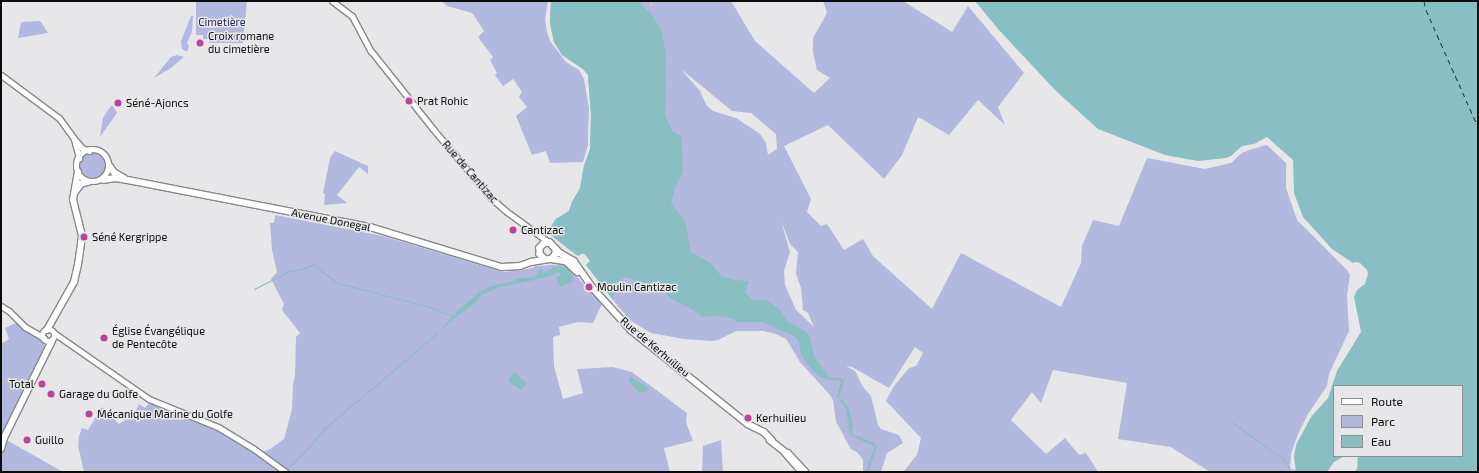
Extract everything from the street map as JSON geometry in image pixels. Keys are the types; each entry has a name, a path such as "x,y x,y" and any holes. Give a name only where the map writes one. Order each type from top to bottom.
{"main road":[{"path":"47,349 48,334 75,280 78,265 82,237 73,207 74,192 78,172 77,166 79,158 89,151 97,150 104,153 108,158 110,166 108,174 103,180 81,184 74,192"},
{"name":"Avenue Donegal","path":"110,166 119,176 128,180"},
{"path":"78,172 88,182"},
{"name":"Avenue Donegal","path":"103,180 115,178 128,180 370,227 502,267 520,266 545,259"},
{"path":"531,262 539,250 544,244 553,245 555,255 551,259 545,259 539,250"},
{"name":"Rue de Kerhuilieu","path":"553,245 560,253 574,261 584,276 631,330 734,411 743,416 761,432 764,432 784,451"},
{"name":"Rue de Kerhuilieu","path":"551,259 566,261 584,276"},
{"path":"1,449 52,340 48,334"},
{"path":"784,451 802,472"},
{"path":"784,451 794,458 806,472"}],"street":[{"name":"Rue de Cantizac","path":"332,1 352,16 371,51 437,134 491,198 537,235 553,245"},
{"path":"1,75 59,118 82,148 89,151"},
{"path":"74,139 79,158"},
{"path":"537,235 539,250"},
{"path":"1,306 9,311 25,327 36,332 66,340 149,399 218,427 254,448 284,471"},
{"path":"52,340 66,340"}],"green space":[{"name":"Cimetière","path":"196,1 247,1 243,43 209,43 209,39 203,39 203,35 196,35"},
{"path":"441,1 548,1 545,19 550,41 566,62 579,70 584,79 589,108 588,145 583,162 550,163 546,151 532,155 516,116 527,107 519,97 522,92 513,79 503,86 495,75 497,73 490,60 493,57 478,37 484,31 472,13 447,6"},
{"path":"551,1 577,1 578,12 586,29 604,49 627,98 632,113 634,167 620,183 621,188 627,194 629,201 629,212 623,228 626,233 631,236 645,236 651,238 656,249 673,267 686,276 690,293 697,302 700,302 713,293 719,292 728,298 732,310 736,313 759,307 767,309 773,324 781,328 788,327 800,336 806,359 817,370 819,369 811,362 807,354 804,336 792,326 775,322 768,307 755,305 737,310 729,294 718,289 696,298 692,291 687,273 676,266 672,259 660,249 652,234 640,231 630,233 626,230 626,224 632,213 632,197 622,184 627,177 638,169 641,163 641,139 636,95 609,43 596,30 586,8 586,1 649,1 654,8 650,1 731,1 755,41 814,93 830,78 817,70 813,52 813,38 827,13 823,1 903,1 952,32 968,6 1024,73 998,107 1005,125 978,100 949,135 918,117 902,155 884,179 828,125 784,146 811,199 807,212 821,226 827,224 844,250 863,239 873,256 932,309 961,253 1061,307 1081,263 1082,246 1093,220 1119,226 1147,158 1205,169 1231,163 1242,153 1266,145 1286,163 1286,188 1297,220 1347,270 1350,275 1347,295 1349,331 1329,374 1327,386 1308,414 1298,434 1291,454 1290,469 1292,472 1210,472 1171,447 1118,439 1127,383 1053,370 1041,403 1032,392 1011,420 1046,454 1065,438 1079,455 1086,453 1098,472 903,472 917,455 921,438 886,401 894,386 909,368 916,366 923,353 915,347 889,388 852,367 846,366 855,371 863,387 871,396 878,425 881,429 899,435 903,443 887,453 881,472 863,472 863,460 858,453 851,449 836,422 833,400 800,362 786,339 776,334 763,331 736,331 718,340 712,341 684,339 651,333 631,321 617,305 586,265 590,261 583,253 577,255 547,232 556,219 569,211 580,188 584,166 590,149 591,115 588,75 583,69 562,55 554,42 550,23","holes":["681,69 732,111 751,113 776,134 777,149 768,155 766,143 760,134 736,118 713,111 707,106 700,91","781,221 790,244 798,252 796,274 801,288 803,310 808,313 814,327 796,310 785,285 784,271 790,252"]},
{"path":"191,16 193,16 192,32 187,43 189,46 187,52 182,49 181,41"},
{"path":"40,21 48,33 18,38 21,22"},
{"path":"177,55 184,57 171,68 154,78 171,57"},
{"path":"111,106 113,106 117,113 100,137 103,118"},
{"path":"335,151 368,166 368,174 359,167 337,195 347,203 324,205 325,194 323,193 330,158"},
{"path":"93,152 103,156 107,166 103,176 93,180 83,176 79,166 83,156"},
{"path":"275,215 383,236 503,272 529,269 536,266 565,264 602,304 593,323 578,322 559,327 560,335 553,337 554,366 563,399 583,393 577,369 613,367 632,372 687,413 686,422 693,441 664,448 670,472 84,472 78,446 79,436 82,428 88,430 102,407 119,424 135,413 139,404 145,408 150,402 173,413 213,428 257,454 270,449 284,439 292,409 296,337 300,333 282,310 284,304 271,279 277,272 272,250 270,223 274,223"},
{"path":"16,323 43,339 45,351 3,438 63,472 1,472 1,344 9,339 5,328"},
{"path":"721,440 723,472 702,472 703,446"}],"water":[{"path":"551,1 638,1 653,16 662,32 666,57 665,115 672,131 681,136 682,146 683,172 675,188 671,203 685,221 691,252 712,264 721,276 734,280 749,281 745,292 752,300 767,300 779,309 787,321 806,332 810,337 814,356 828,376 832,378 840,378 844,381 839,397 849,408 853,425 852,434 874,443 877,447 868,472 866,472 869,460 875,447 850,435 846,409 837,396 841,382 839,380 833,381 817,375 807,364 801,354 799,341 794,336 762,322 738,322 732,318 717,316 702,317 688,307 675,301 666,294 662,287 625,277 615,284 613,300 586,265 590,261 589,258 583,253 578,256 547,232 556,219 569,211 580,188 584,166 590,149 591,115 588,75 583,69 562,55 554,42 550,23"},
{"path":"975,1 1478,1 1478,472 1354,472 1357,469 1358,457 1463,457 1463,385 1333,385 1333,457 1343,457 1334,462 1327,472 1296,472 1294,457 1296,445 1311,417 1328,398 1337,371 1361,332 1354,297 1357,290 1365,284 1368,274 1367,270 1360,263 1353,263 1332,249 1303,217 1294,193 1293,160 1267,137 1254,144 1242,146 1231,156 1226,158 1198,161 1165,155 1098,129 1056,91 998,29"},
{"path":"558,265 568,269 573,276 572,282 560,287 556,277 561,275 560,272 547,277 496,288 482,295 472,306 459,314 438,333 457,311 482,290 498,284 515,281 515,279 534,277 541,269 544,272 552,269 552,267 557,267"},
{"path":"514,372 527,383 521,390 508,381"},
{"path":"631,377 648,387 648,391 639,393 629,381 629,378"}],"waterway":[{"path":"254,289 287,272 305,268 314,264 317,268 338,283 430,307 452,316"},
{"path":"286,470 311,445 324,429 437,333"},
{"path":"1230,421 1282,458 1290,469 1296,470"}],"ferry route":[{"path":"1424,1 1426,10 1478,127"}],"place":[{"name":"Croix romane du cimetière","path":"200,43"},
{"name":"Prat Rohic","path":"409,101"},
{"name":"Séné-Ajoncs","path":"118,103"},
{"name":"Cantizac","path":"513,230"},
{"name":"Séné Kergrippe","path":"84,237"},
{"name":"Moulin Cantizac","path":"589,287"},
{"name":"Église Évangélique de Pentecôte","path":"104,338"},
{"name":"Total","path":"42,384"},
{"name":"Garage du Golfe","path":"51,394"},
{"name":"Mécanique Marine du Golfe","path":"89,414"},
{"name":"Kerhuilieu","path":"748,418"},
{"name":"Guillo","path":"27,440"}]}
